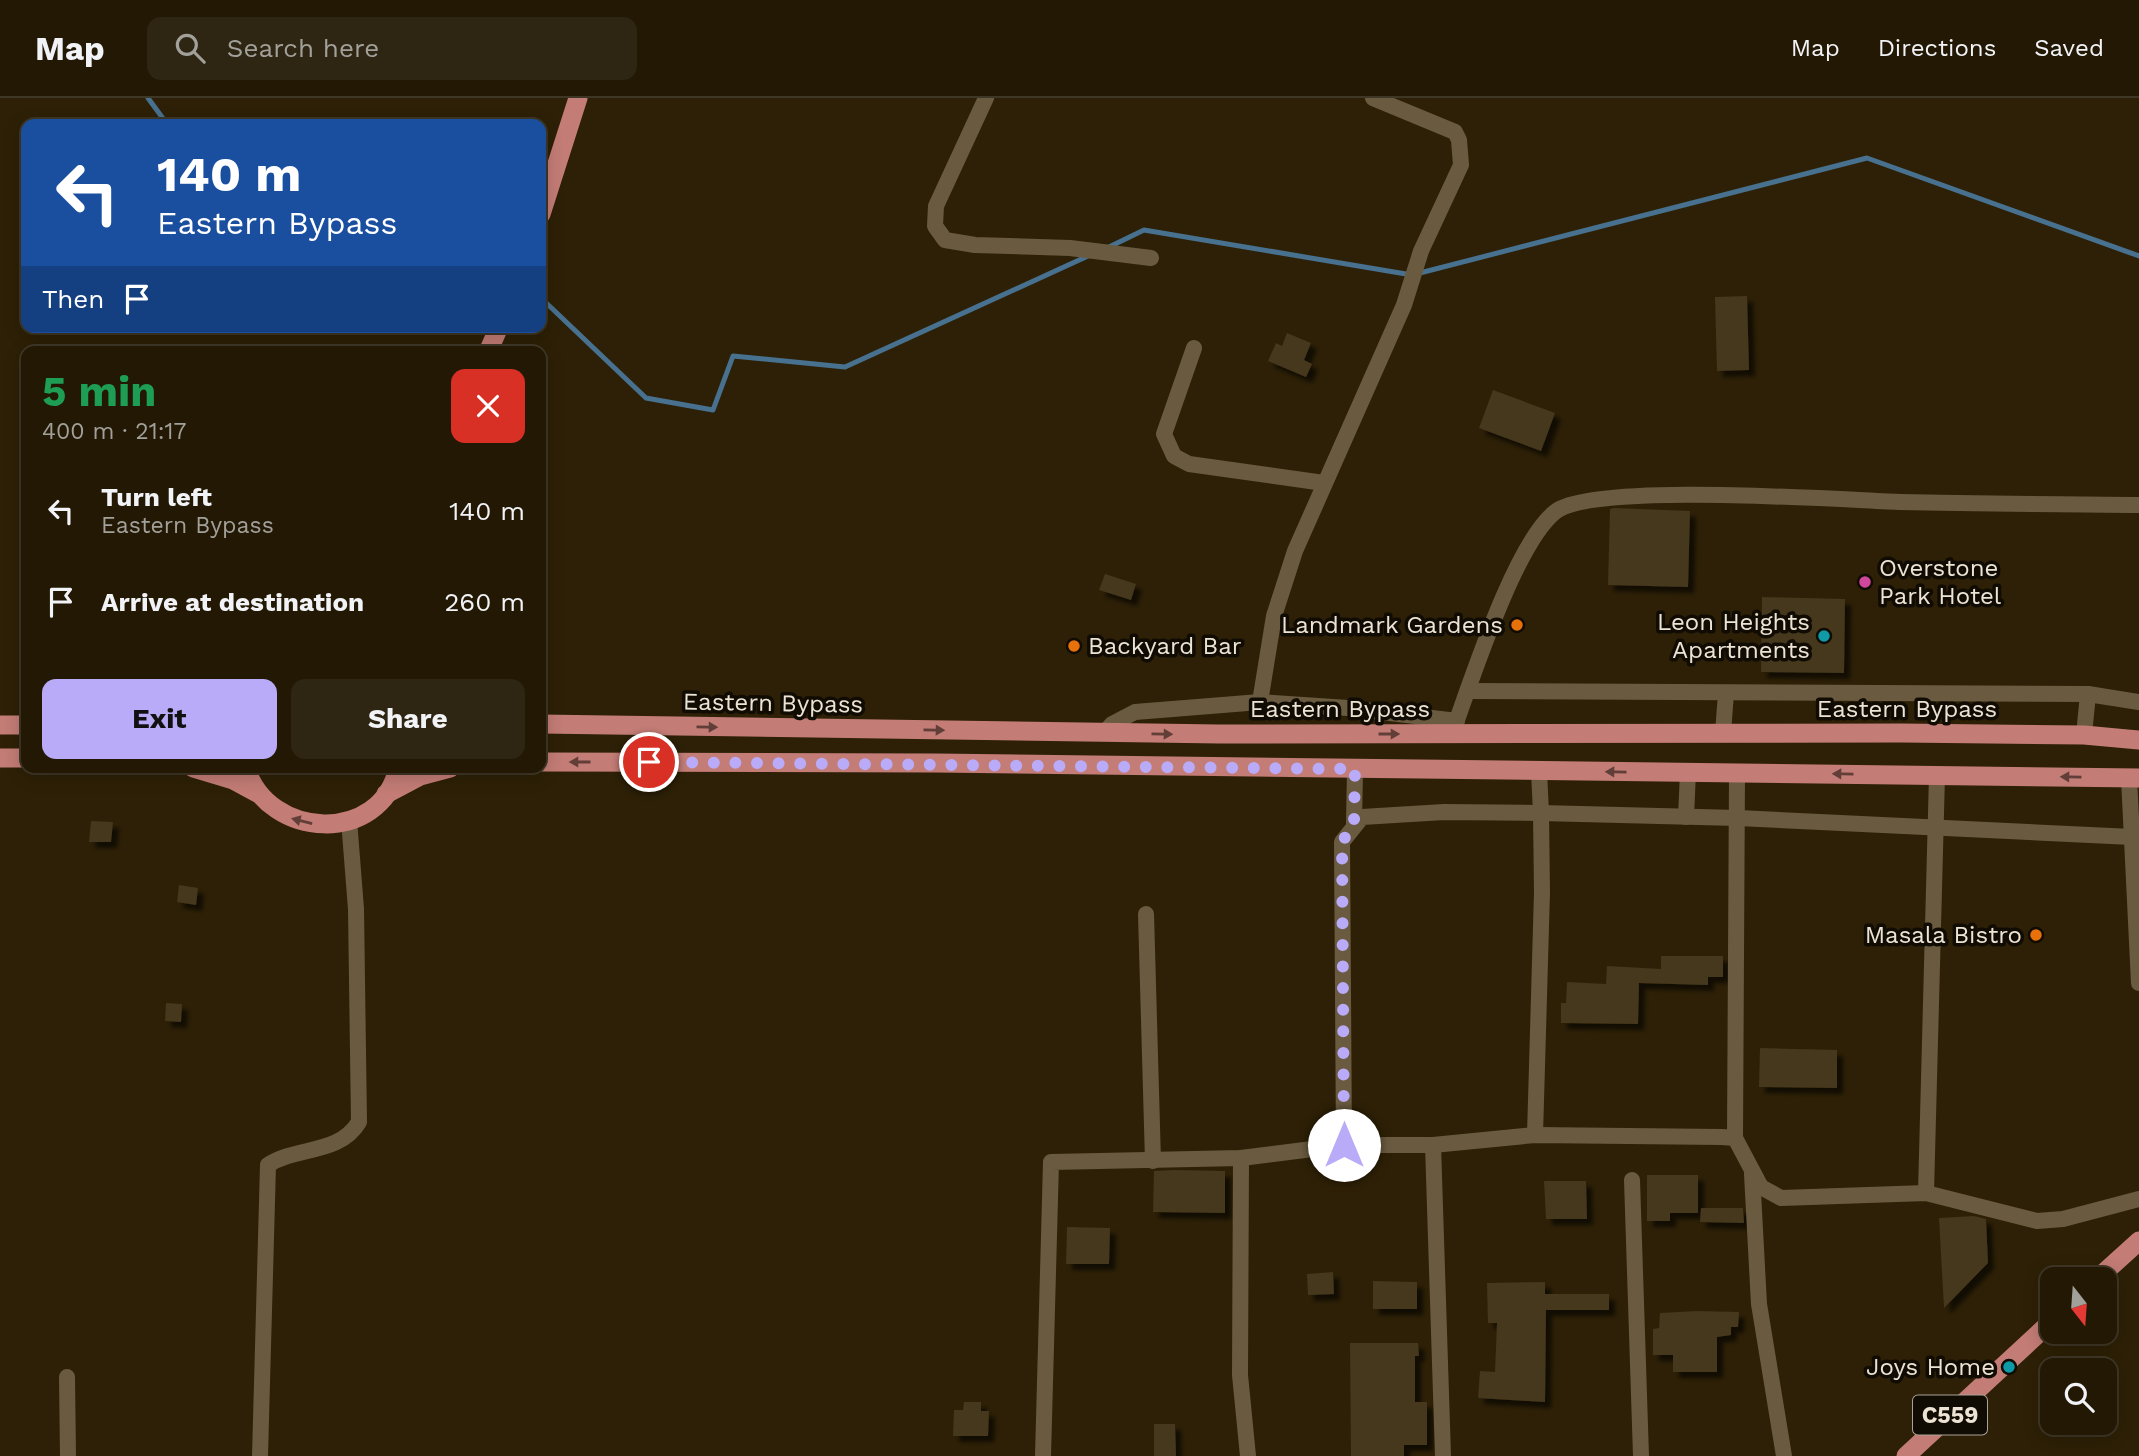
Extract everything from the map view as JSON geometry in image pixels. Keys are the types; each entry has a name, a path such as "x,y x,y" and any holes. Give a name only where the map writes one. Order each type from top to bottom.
{"main road":[{"path":"546,198 578,98"},
{"path":"0,724 21,725"},
{"name":"Eastern Bypass","path":"546,724 1104,733 1455,727 1723,733 2084,735 2139,740"},
{"path":"0,758 21,758"},
{"path":"546,762 2134,778"},
{"path":"210,773 233,780 258,793 271,806 303,823 321,825 349,820 372,808 385,795 419,776 431,773"},
{"path":"248,773 258,793"},
{"path":"385,795 396,773"},
{"path":"2110,1267 2139,1241"},
{"name":"C559","path":"1906,1456 2040,1332"}],"street":[{"path":"986,98 936,206 935,226 945,240 975,245 1070,248 1151,258"},
{"path":"1260,702 1260,687 1274,616 1295,551 1405,304 1421,251 1461,165 1461,150 1454,132 1373,98"},
{"path":"1194,348 1164,434 1174,456 1189,464 1324,482"},
{"path":"1104,733 1112,724 1135,712 1260,702 1348,708 1455,727 1495,618 1538,529 1569,503 1619,497 1722,496 2139,505"},
{"path":"1468,691 2088,694 2139,702"},
{"path":"1723,733 1726,693"},
{"path":"2084,735 2088,694"},
{"path":"1354,824 1355,769"},
{"path":"1535,1135 1542,892 1539,771"},
{"path":"1686,817 1688,772"},
{"path":"1737,773 1735,1138 1761,1187 1781,1198 1927,1193 2038,1221 2063,1219 2139,1199"},
{"path":"1927,1193 1937,775"},
{"path":"2134,778 2132,837 2139,983"},
{"path":"1344,1145 1342,842 1354,824 1363,817 1382,814 1541,813 1738,818 1936,830 2132,837"},
{"path":"260,1456 268,1164 281,1156 343,1140 359,1122 356,909 349,820"},
{"path":"1146,914 1153,1161"},
{"path":"1043,1456 1051,1162 1055,1159 1153,1161 1241,1158 1344,1145 1433,1145 1535,1135 1735,1138"},
{"path":"1433,1145 1443,1456"},
{"path":"1241,1158 1240,1376 1248,1456"},
{"path":"1752,1174 1759,1304 1784,1456"},
{"path":"1632,1180 1641,1456"},
{"path":"67,1377 68,1456"}],"building":[{"path":"1747,296 1749,370 1717,371 1715,297"},
{"path":"1287,333 1311,343 1304,360 1312,364 1306,377 1268,361 1276,343 1282,346"},
{"path":"1493,390 1555,413 1541,451 1479,428"},
{"path":"1610,509 1690,511 1688,587 1608,585"},
{"path":"1105,574 1136,584 1131,600 1099,590"},
{"path":"1762,597 1845,599 1844,673 1761,672"},
{"path":"91,821 113,822 111,842 89,842"},
{"path":"179,885 198,888 196,905 177,902"},
{"path":"1661,956 1723,956 1723,977 1708,977 1708,985 1639,983 1638,1024 1561,1023 1561,1003 1566,1003 1567,982 1606,984 1607,966 1661,969"},
{"path":"166,1003 182,1004 181,1022 165,1021"},
{"path":"1760,1048 1837,1050 1837,1088 1759,1087"},
{"path":"1154,1171 1225,1171 1225,1213 1153,1212"},
{"path":"1647,1175 1698,1175 1698,1213 1670,1213 1670,1221 1647,1221"},
{"path":"1544,1181 1586,1181 1587,1219 1546,1219"},
{"path":"1701,1208 1743,1208 1744,1223 1700,1222"},
{"path":"1974,1216 1986,1219 1988,1263 1944,1308 1939,1218"},
{"path":"1067,1227 1110,1228 1109,1264 1066,1264"},
{"path":"1333,1272 1334,1294 1308,1295 1307,1274"},
{"path":"1373,1281 1417,1282 1417,1309 1373,1309"},
{"path":"1545,1282 1545,1294 1609,1294 1609,1310 1546,1310 1545,1402 1478,1398 1480,1371 1495,1372 1497,1323 1488,1323 1487,1283"},
{"path":"1739,1312 1738,1327 1731,1327 1731,1335 1717,1337 1717,1372 1673,1372 1673,1355 1653,1355 1653,1329 1659,1328 1660,1313"},
{"path":"1350,1343 1418,1343 1419,1356 1415,1356 1415,1402 1427,1402 1427,1445 1404,1445 1404,1456 1351,1456"},
{"path":"964,1402 981,1402 981,1411 989,1411 988,1436 953,1436 954,1410 963,1410"},
{"path":"1154,1424 1175,1424 1176,1456 1154,1456"}],"waterway":[{"path":"148,98 163,119"},
{"path":"1107,248 1144,230 1412,275 1867,158 2139,256"},
{"path":"546,303 646,398 713,410 733,356 845,367 1088,256"}],"place":[{"name":"Overstone Park Hotel","path":"1865,582"},
{"name":"Landmark Gardens","path":"1517,625"},
{"name":"Leon Heights Apartments","path":"1824,636"},
{"name":"Backyard Bar","path":"1074,646"},
{"name":"Masala Bistro","path":"2036,935"},
{"name":"Joys Home","path":"2009,1367"}],"route":[{"path":"649,762 1355,769 1354,824 1342,842 1344,1145"}]}
